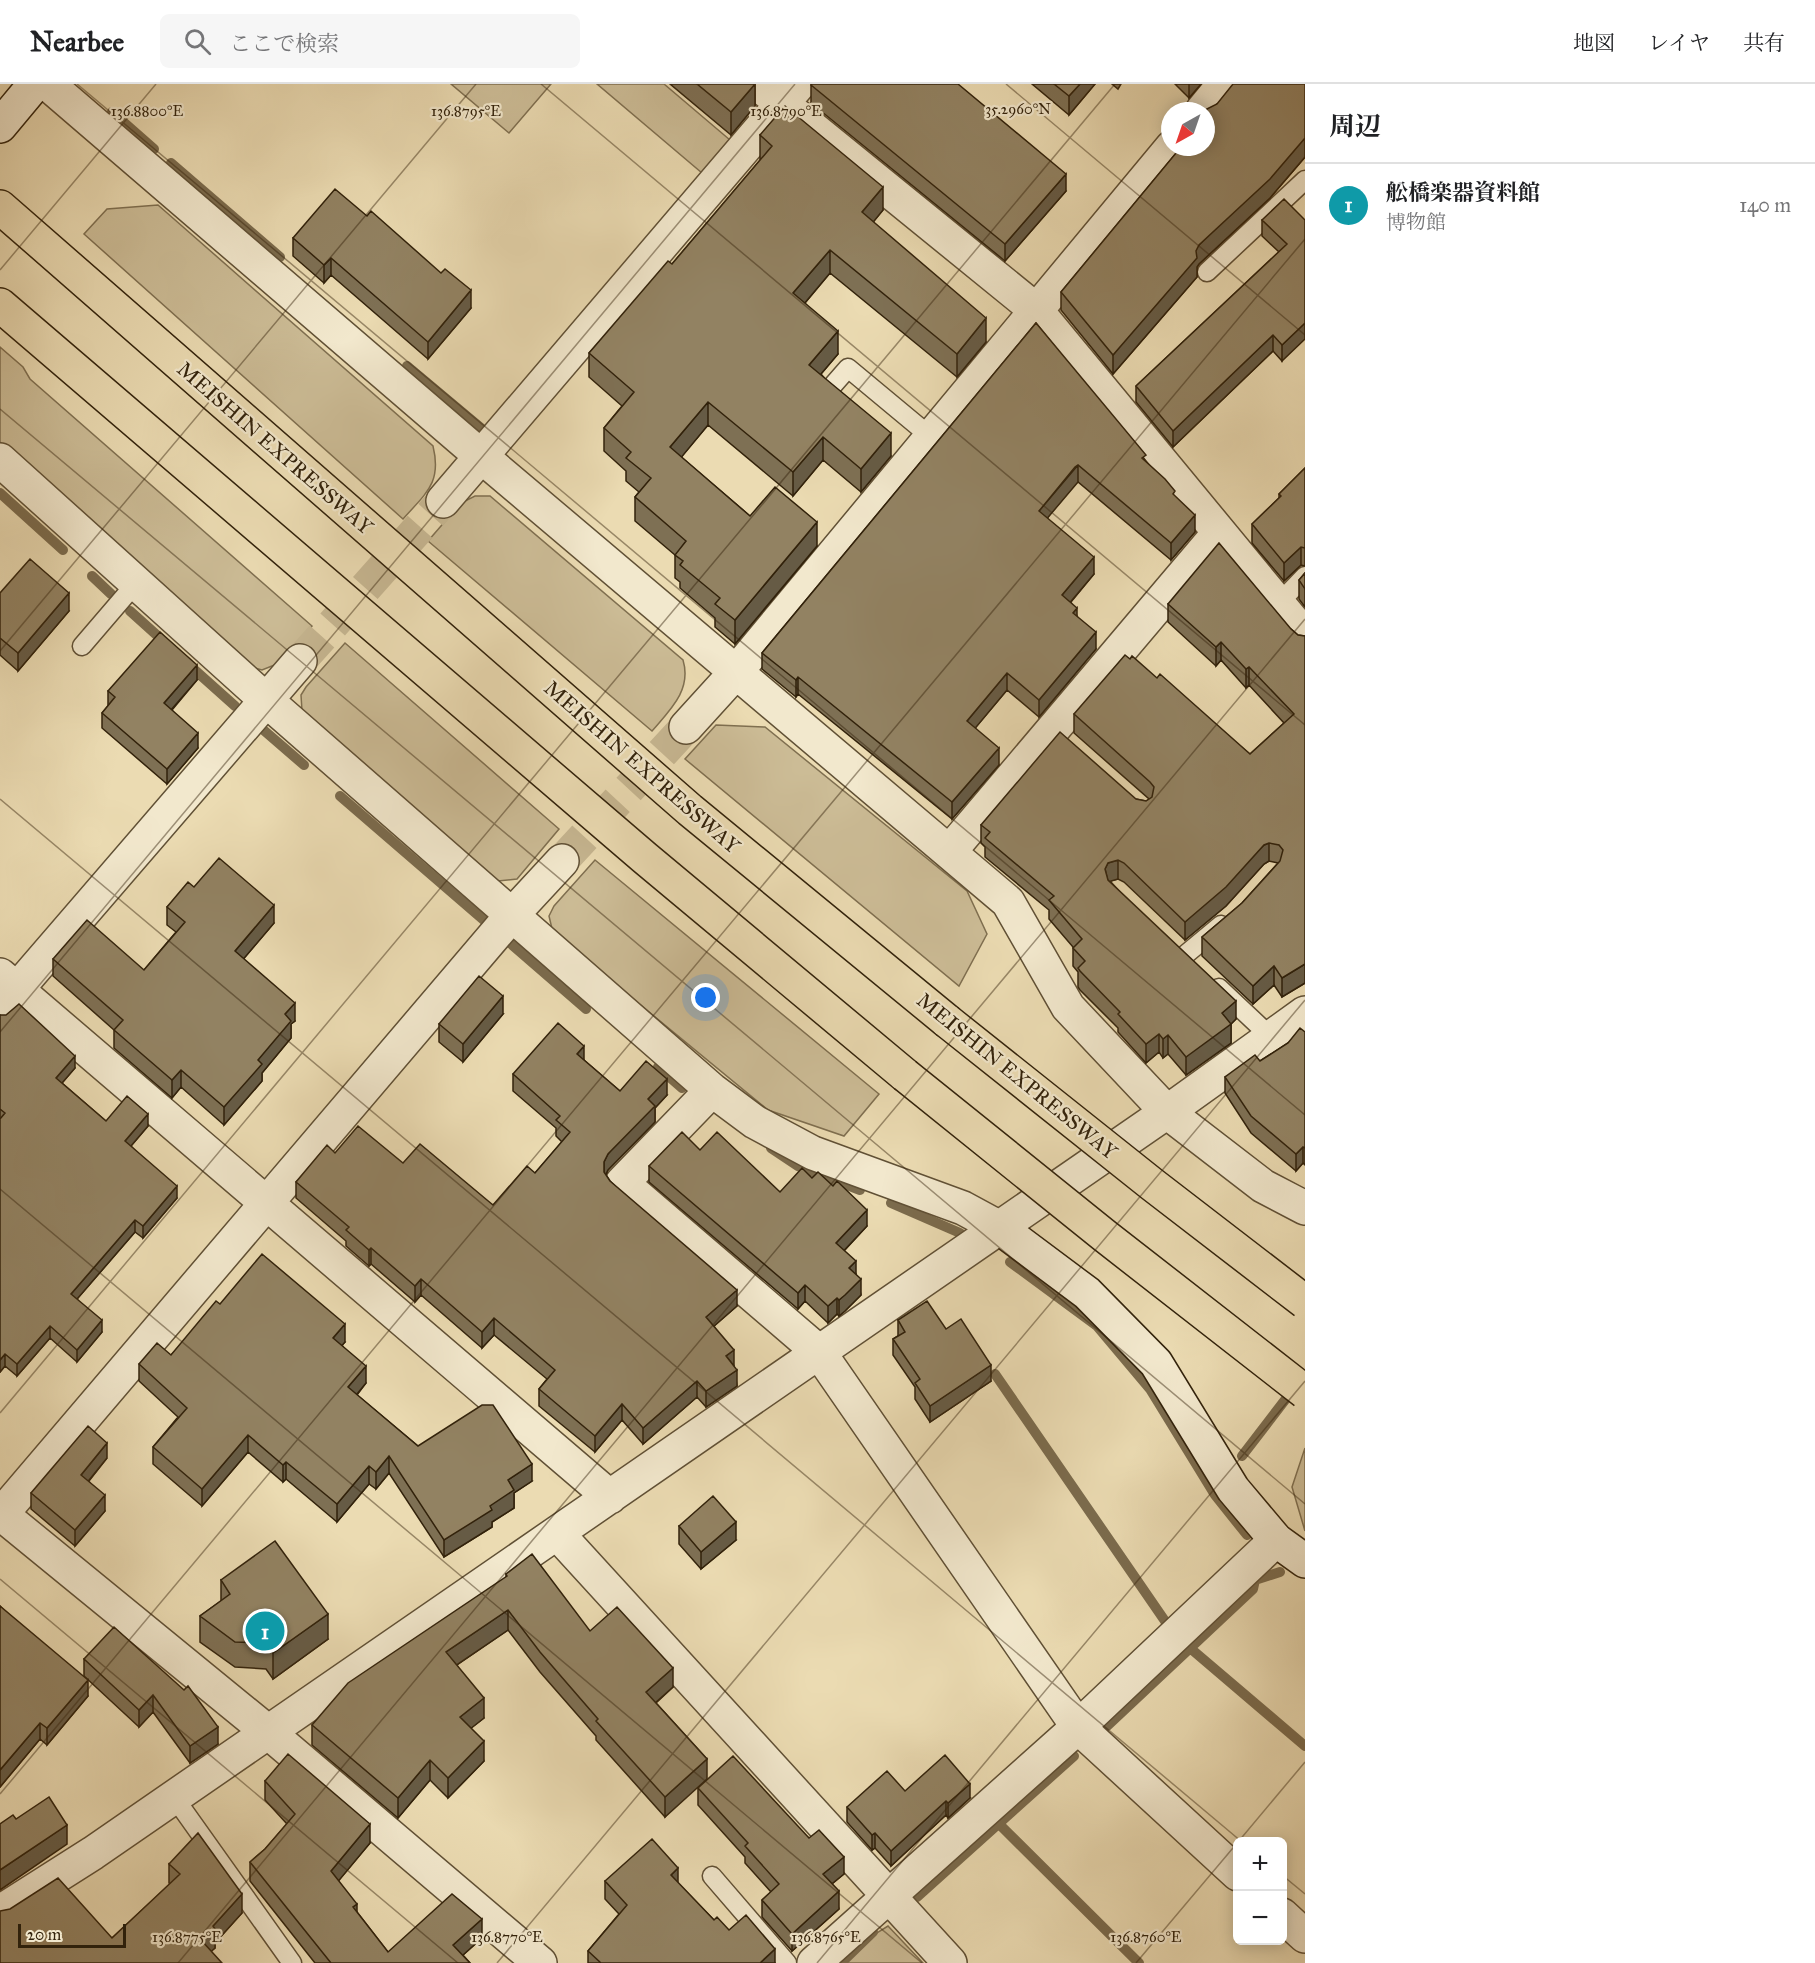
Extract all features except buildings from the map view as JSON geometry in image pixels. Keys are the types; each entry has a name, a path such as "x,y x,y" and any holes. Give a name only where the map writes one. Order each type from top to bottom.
{"highway":[{"name":"MEISHIN EXPRESSWAY","path":"0,207 690,810 947,1021 1153,1185 1305,1302"},
{"path":"9,313 645,858 905,1075 1105,1236 1305,1392"}],"street":[{"path":"0,126 35,84"},
{"path":"48,84 482,457 1008,902 1068,1007 1167,1112 1263,1186 1305,1208"},
{"path":"1209,102 1224,84"},
{"path":"443,501 482,457 780,91 1036,310 1305,636"},
{"path":"687,726 736,672 1164,156"},
{"path":"0,460 266,700 712,1090 755,1122 813,1153 963,1208 1000,1228 1087,1293 1156,1363 1233,1489 1276,1540 1305,1561"},
{"path":"950,851 1061,736 1219,533"},
{"path":"300,661 6,991 267,1203 610,1497"},
{"path":"539,1963 268,1732 0,1515 511,916 562,861"},
{"path":"0,1912 174,1797 610,1497 1167,1112 1305,1013"},
{"path":"712,1090 622,1183 819,1352 1078,1727 1233,1869"},
{"path":"557,1533 950,1963"},
{"path":"814,1963 1078,1727 1276,1540"},
{"path":"1287,1920 1305,1936"}],"lane":[{"path":"1207,272 1305,180"},
{"path":"834,384 848,368 931,437"},
{"path":"1278,604 1305,576"},
{"path":"82,646 136,583"},
{"path":"1185,955 1234,914"},
{"path":"1168,939 1272,1038"},
{"path":"174,1797 292,1963"},
{"path":"712,1876 787,1963"}],"shaded area":[{"path":"451,84 551,84 509,133"},
{"path":"597,84 664,84 730,140 702,173"},
{"path":"158,205 433,446 434,479 425,494 403,519 84,234 107,209"},
{"path":"0,347 23,367 30,379 312,626 282,662 262,670 248,666 0,442"},
{"path":"475,496 490,496 683,660 685,671 682,690 678,699 652,731 428,541 461,503"},
{"path":"345,643 559,829 517,879 498,881 302,711 301,695 306,687"},
{"path":"716,725 765,727 967,891 987,934 959,986 685,759"},
{"path":"595,860 879,1094 844,1136 768,1110 553,933 549,916 554,906"},
{"path":"1305,1448 1305,1531 1292,1487"},
{"path":"888,1926 923,1963 846,1963 875,1934"}],"waterway":[{"path":"112,112 154,149"},
{"path":"171,163 280,257"},
{"path":"407,366 487,433 491,428"},
{"path":"0,493 63,550"},
{"path":"92,576 111,594"},
{"path":"130,611 160,638"},
{"path":"188,664 235,706"},
{"path":"260,727 304,765"},
{"path":"340,796 486,922"},
{"path":"510,943 586,1009"},
{"path":"658,1067 682,1088"},
{"path":"771,1148 798,1166 860,1190"},
{"path":"891,1203 960,1233"},
{"path":"1010,1262 1097,1326 1150,1389 1215,1495 1247,1535"},
{"path":"995,1374 1165,1621"},
{"path":"1242,1456 1295,1387"},
{"path":"1107,1726 1253,1589 1255,1580 1280,1572"},
{"path":"1190,1648 1305,1746"},
{"path":"917,1897 1074,1756"},
{"path":"999,1824 1139,1963"},
{"path":"841,1963 873,1932"}],"tunnel":[{"path":"300,661 443,501"},
{"path":"562,861 686,727"}],"place":[{"name":"舩橋楽器資料館","path":"265,1631"}]}
